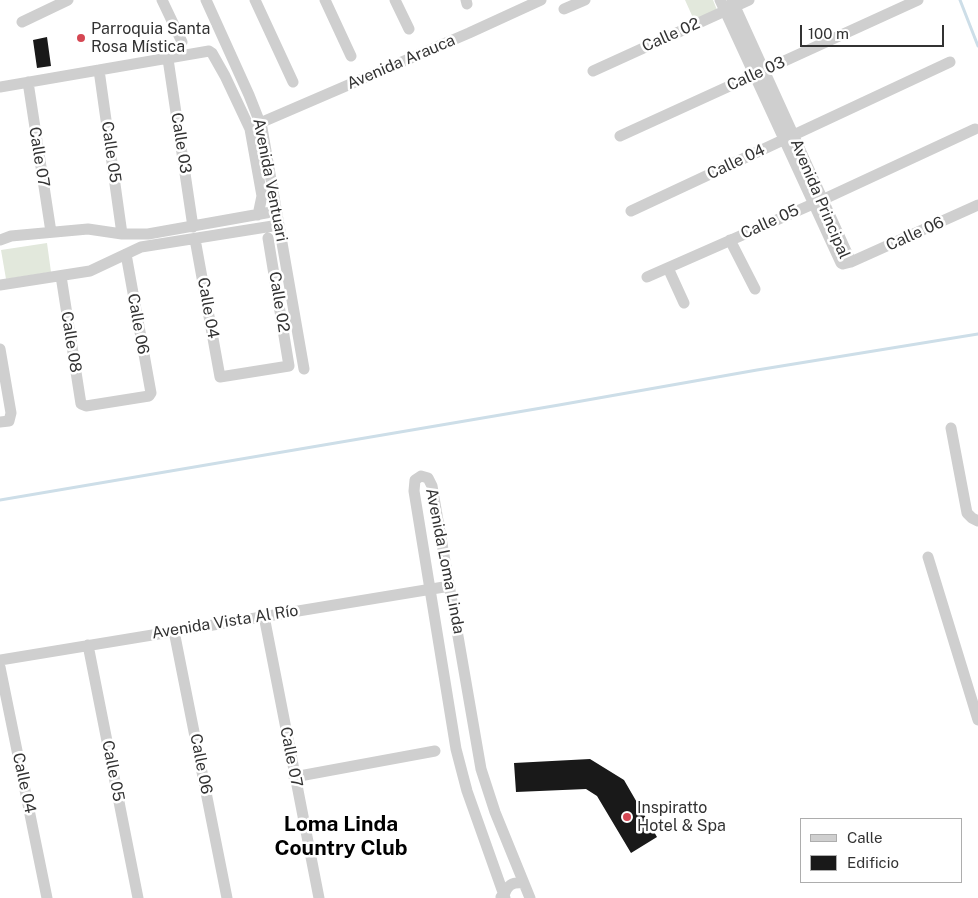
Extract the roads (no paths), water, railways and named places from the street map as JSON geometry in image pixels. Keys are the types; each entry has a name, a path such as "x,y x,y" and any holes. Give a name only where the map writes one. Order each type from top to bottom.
{"street":[{"path":"22,22 68,0"},
{"path":"162,0 182,42"},
{"name":"Avenida Ventuari","path":"206,0 260,123 265,141 304,369"},
{"path":"255,0 293,82"},
{"path":"326,0 351,56"},
{"path":"395,0 409,29"},
{"name":"Avenida Arauca","path":"260,123 541,0"},
{"path":"564,9 585,0"},
{"name":"Avenida Principal","path":"720,0 731,6 759,73 818,202 839,261 843,264 851,262"},
{"name":"Calle 02","path":"593,71 731,6 749,0"},
{"name":"Calle 03","path":"620,136 918,0"},
{"path":"0,87 209,51 225,76 250,128 262,196 258,215"},
{"name":"Calle 03","path":"168,59 194,233"},
{"name":"Calle 04","path":"631,211 950,62"},
{"name":"Calle 05","path":"99,70 122,234"},
{"name":"Calle 07","path":"28,82 51,232"},
{"name":"Calle 05","path":"648,277 818,202 975,129"},
{"name":"Calle 06","path":"851,262 978,205"},
{"path":"194,233 241,216 277,211"},
{"path":"0,240 11,236 88,229 149,240 194,233 279,225"},
{"name":"Calle 04","path":"194,233 220,377 288,366"},
{"name":"Calle 02","path":"268,238 288,366"},
{"path":"0,285 90,271 134,250 149,240"},
{"path":"730,240 755,289"},
{"name":"Calle 06","path":"86,406 149,396 150,394 126,254"},
{"path":"668,268 684,303"},
{"name":"Calle 08","path":"61,276 81,404 86,406"},
{"path":"0,349 11,414 9,421 0,422"},
{"path":"951,428 967,512 978,521"},
{"name":"Avenida Loma Linda","path":"503,898 458,761 414,488 416,480 421,476 428,478 432,486 480,763 495,812 530,898"},
{"path":"928,557 978,720"},
{"name":"Avenida Vista Al Río","path":"0,660 450,586"},
{"name":"Calle 07","path":"264,616 319,898"},
{"name":"Calle 06","path":"174,631 227,898"},
{"name":"Calle 05","path":"88,645 138,898"},
{"name":"Calle 04","path":"0,668 47,898"},
{"path":"294,777 435,751"},
{"path":"503,898 509,885 524,883"}],"waterway":[{"path":"960,0 978,46"},
{"path":"0,500 978,334"}],"place":[{"name":"Parroquia Santa Rosa Mística","path":"81,38"},
{"name":"Inspiratto Hotel & Spa","path":"627,817"}],"district":[{"name":"Loma Linda Country Club","path":"341,837"}]}
